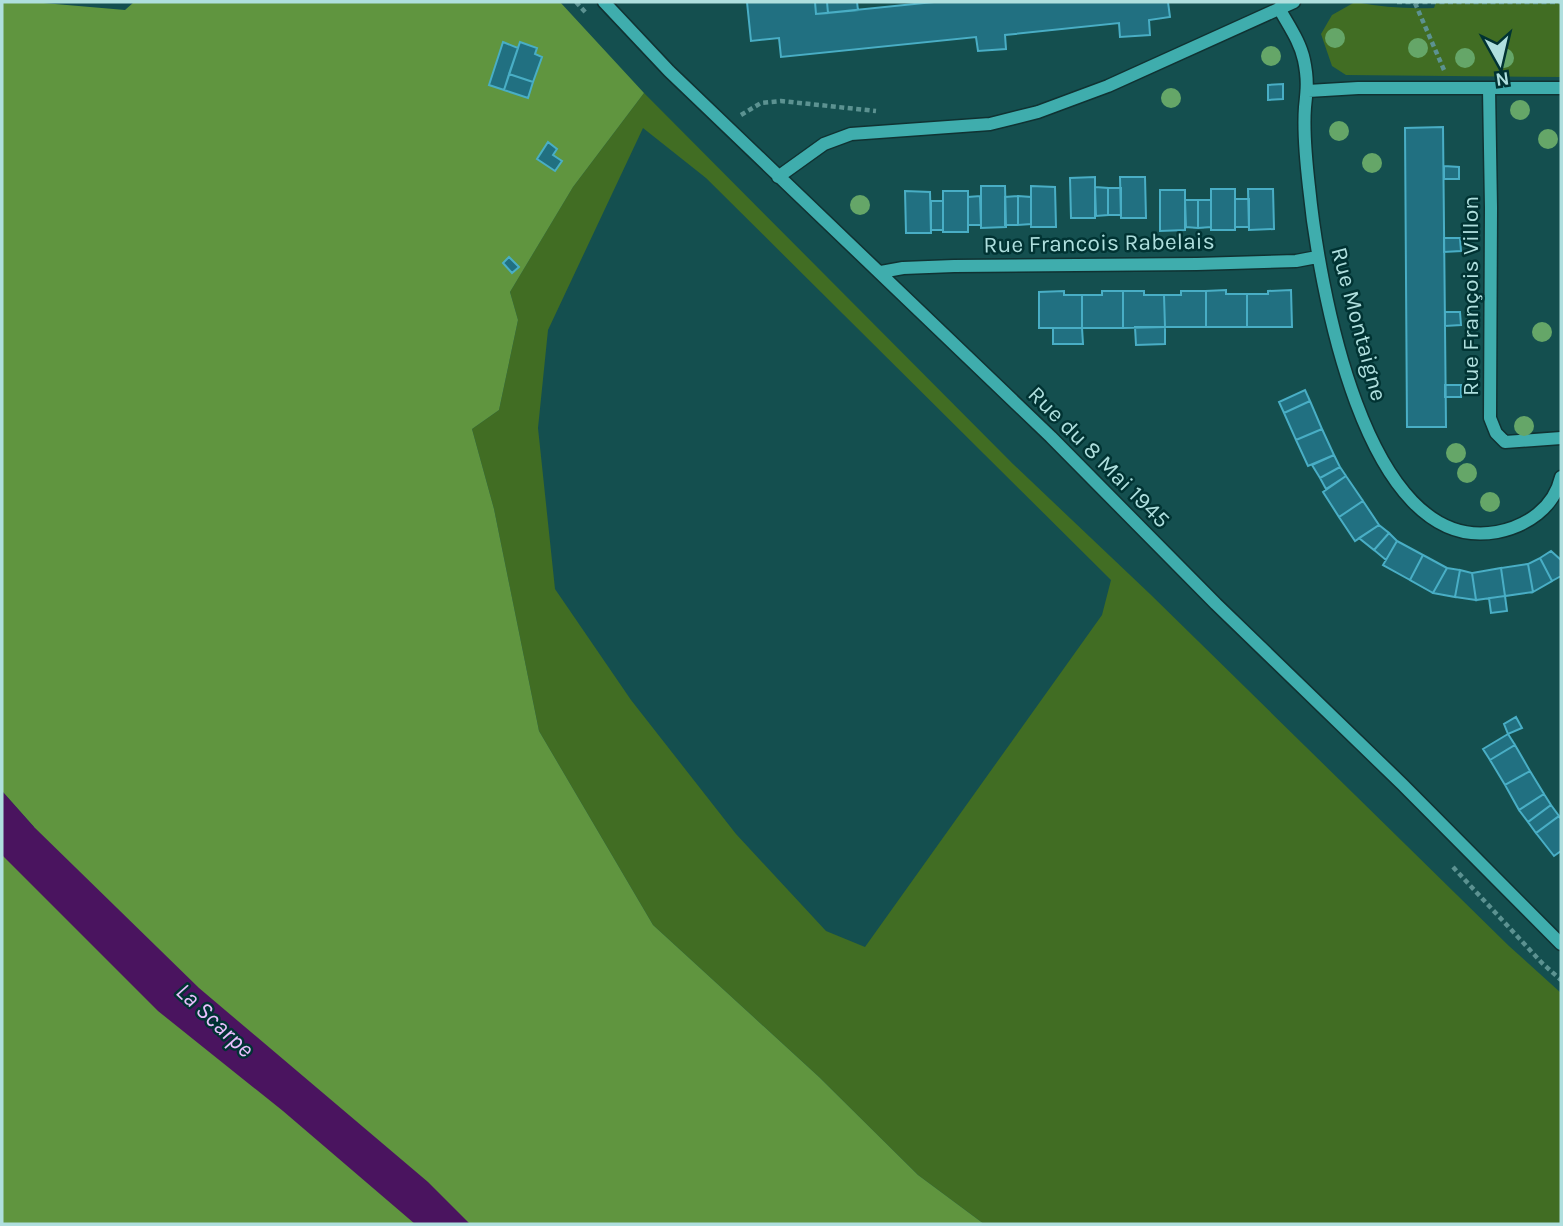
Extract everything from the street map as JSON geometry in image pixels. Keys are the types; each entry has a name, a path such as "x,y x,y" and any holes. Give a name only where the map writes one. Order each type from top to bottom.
{"street":[{"name":"Rue du 8 Mai 1945","path":"604,2 669,71 1051,437 1216,604 1402,784 1561,944"},
{"path":"778,177 824,144 852,134 990,124 1038,112 1108,86 1294,2"},
{"name":"Rue Montaigne","path":"1279,8 1296,37 1304,58 1308,91 1305,106 1308,185 1317,257 1348,381 1388,472 1421,510 1458,531 1491,533 1510,529 1541,512 1553,499 1561,477"},
{"path":"1308,91 1358,88 1561,88"},
{"name":"Rue François Villon","path":"1489,89 1492,208 1490,418 1496,433 1505,442 1561,439"},
{"name":"Rue Francois Rabelais","path":"881,272 904,268 954,266 1196,264 1296,261 1317,257"}],"path":[{"path":"1397,2 1561,2"},
{"path":"1415,4 1451,88"},
{"path":"727,127 761,103 796,102 883,112"}],"green space":[{"path":"2,2 125,10 134,2 560,2 644,93 573,187 510,292 518,320 499,410 472,429 494,509 539,731 653,925 819,1077 918,1175 984,1224 2,1224 2,852 34,827 2,791"},
{"path":"1355,2 1434,8 1436,2 1561,2 1561,77 1346,75 1332,66 1321,34 1332,15"},
{"path":"644,93 1013,464 1150,594 1509,946 1561,993 1561,1224 984,1224 918,1175 819,1077 653,925 539,731 494,509 472,429 499,410 518,320 510,292 573,187","holes":["643,128 706,178 1111,580 1102,615 865,947 826,931 736,834 631,700 555,589 538,428 548,330"]}],"water":[{"name":"La Scarpe","path":"2,791 34,827 199,988 428,1182 470,1224 415,1224 283,1111 158,1011 2,855"}],"building":[{"path":"747,2 815,2 816,14 934,2 1168,2 1170,17 1149,20 1150,35 1120,37 1119,23 1005,35 1006,49 978,51 976,37 781,57 779,38 751,41"},
{"path":"815,2 827,2 828,13 816,14"},
{"path":"827,2 857,2 858,10 828,13"},
{"path":"503,42 518,48 504,90 489,85"},
{"path":"520,42 537,48 535,54 542,57 533,82 509,74"},
{"path":"509,74 533,82 528,98 504,90"},
{"path":"1283,84 1283,99 1268,100 1268,85"},
{"path":"1443,127 1446,427 1407,427 1405,128"},
{"path":"548,142 557,149 553,155 562,161 555,171 537,159"},
{"path":"1444,166 1459,167 1459,179 1444,179"},
{"path":"1095,177 1095,218 1071,218 1070,178"},
{"path":"1120,177 1145,177 1146,218 1121,218"},
{"path":"981,186 1005,186 1006,227 981,228"},
{"path":"1031,186 1055,187 1056,227 1031,227"},
{"path":"1095,187 1108,188 1108,215 1096,216"},
{"path":"1108,188 1121,188 1121,215 1108,215"},
{"path":"1211,189 1235,189 1235,230 1211,230"},
{"path":"1248,189 1273,189 1274,229 1249,230"},
{"path":"1160,190 1185,190 1185,230 1160,231"},
{"path":"905,191 930,192 931,233 906,233"},
{"path":"943,191 968,191 968,232 943,232"},
{"path":"980,196 981,225 968,225 968,197"},
{"path":"1018,196 1018,225 1005,225 1005,197"},
{"path":"1018,196 1031,197 1031,224 1018,225"},
{"path":"1235,199 1249,199 1249,227 1235,227"},
{"path":"1185,200 1198,200 1198,228 1186,227"},
{"path":"1198,200 1211,200 1211,227 1198,228"},
{"path":"931,201 943,201 943,230 931,230"},
{"path":"1444,238 1460,238 1461,251 1444,252"},
{"path":"509,257 519,267 512,273 503,263"},
{"path":"1226,290 1226,294 1247,294 1247,327 1206,327 1206,291"},
{"path":"1291,290 1292,327 1247,327 1247,294"},
{"path":"1064,291 1064,295 1082,295 1082,328 1039,328 1039,292"},
{"path":"1102,291 1123,291 1123,328 1082,328 1082,295 1102,295"},
{"path":"1123,291 1164,295 1165,327 1123,328"},
{"path":"1181,291 1206,291 1206,327 1165,327 1164,295 1181,295"},
{"path":"1445,312 1460,312 1461,325 1445,326"},
{"path":"1135,327 1165,327 1165,344 1136,345"},
{"path":"1053,328 1082,328 1083,344 1053,344"},
{"path":"1445,385 1461,385 1461,397 1445,397"},
{"path":"1305,390 1310,401 1284,413 1279,402"},
{"path":"1310,401 1322,429 1296,440 1284,413"},
{"path":"1322,429 1334,455 1308,466 1296,440"},
{"path":"1334,455 1340,467 1320,478 1312,465"},
{"path":"1340,467 1346,476 1326,489 1320,478"},
{"path":"1346,476 1363,501 1339,517 1323,492"},
{"path":"1363,501 1379,525 1355,541 1339,517"},
{"path":"1379,525 1389,533 1374,550 1359,538"},
{"path":"1389,533 1397,541 1386,560 1374,550"},
{"path":"1397,541 1423,555 1410,580 1383,565"},
{"path":"1551,551 1561,560 1561,576 1552,581 1540,558"},
{"path":"1423,555 1447,568 1433,593 1410,580"},
{"path":"1540,558 1552,581 1533,592 1528,564"},
{"path":"1528,564 1533,592 1505,596 1501,568"},
{"path":"1447,568 1460,570 1455,597 1433,593"},
{"path":"1501,568 1505,596 1476,600 1472,573"},
{"path":"1460,570 1472,573 1476,600 1455,597"},
{"path":"1505,596 1507,611 1491,613 1489,598"},
{"path":"1516,717 1522,728 1508,734 1504,724"},
{"path":"1508,734 1515,745 1490,760 1483,749"},
{"path":"1515,745 1530,771 1505,785 1490,760"},
{"path":"1530,771 1544,794 1519,810 1505,785"},
{"path":"1544,794 1551,805 1528,822 1519,810"},
{"path":"1551,805 1559,816 1536,833 1528,822"},
{"path":"1559,816 1561,851 1554,856 1536,833"}]}
